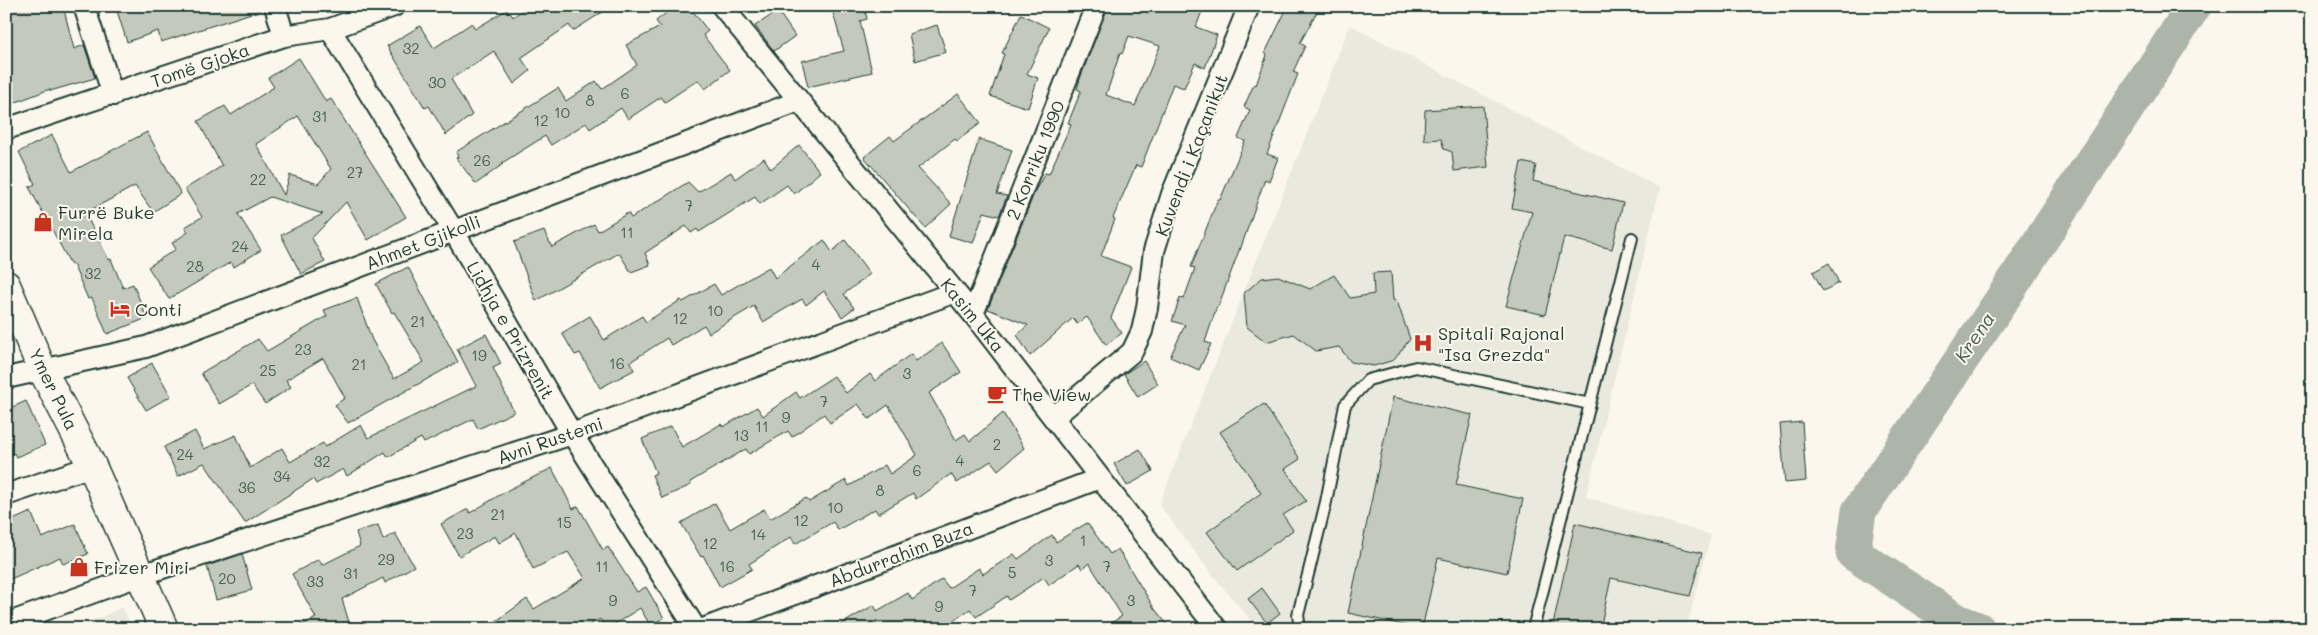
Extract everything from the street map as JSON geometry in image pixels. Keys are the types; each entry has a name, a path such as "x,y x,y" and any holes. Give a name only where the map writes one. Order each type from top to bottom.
{"street":[{"path":"84,6 113,95"},
{"path":"275,6 284,36"},
{"name":"Tomë Gjoka","path":"6,129 113,95 284,36 330,30 394,6"},
{"name":"Kasim Uka","path":"722,6 973,314 1217,629"},
{"name":"2 Korriku 1990","path":"973,314 1096,6"},
{"name":"Kuvendi i Kaçanikut","path":"1054,417 1132,352 1142,331 1154,250 1172,194 1249,6"},
{"name":"Lidhja e Prizrenit","path":"330,30 453,230 572,434 696,629"},
{"name":"Ahmet Gjikolli","path":"6,378 146,347 799,101"},
{"name":"Ymer Pula","path":"6,284 42,369 92,466 164,629"},
{"name":"Avni Rustemi","path":"6,624 141,575 572,434 955,292"},
{"path":"6,495 92,466"},
{"name":"Abdurrahim Buza","path":"702,629 1100,478"}],"lane":[{"path":"1534,629 1632,238"},
{"path":"1300,629 1298,615 1326,502 1345,405 1368,380 1416,367 1590,404"}],"shaded area":[{"name":"Spitali Rajonal \"Isa Grezda\"","path":"1350,25 1660,188 1586,497 1711,535 1686,629 1258,629 1214,577 1159,505"},
{"path":"123,607 132,629 75,629"}],"building":[{"path":"6,6 63,6 74,49 84,45 95,78 50,91 50,89 6,106"},
{"path":"131,6 260,6 261,10 161,42 158,31 127,42 117,11"},
{"path":"528,6 612,6 573,31 569,25 521,58 530,71 514,84 494,51 451,79 472,115 446,135 429,106 425,108 387,46 420,26 434,48 472,23 475,29 508,9 513,17"},
{"path":"675,6 689,6 708,31 703,35 730,70 705,89 698,80 665,102 661,97 628,119 621,108 590,129 586,123 551,145 545,136 502,163 476,184 456,158 458,157 456,152 558,88 566,101 596,81 602,89 637,65 626,45 660,27 656,21"},
{"path":"831,6 864,6 867,19 860,21 872,72 808,87 802,61 844,51"},
{"path":"1108,6 1204,6 1196,27 1217,35 1205,68 1195,63 1184,88 1173,84 1141,167 1136,165 1113,218 1115,219 1101,256 1131,267 1111,318 1122,333 1106,345 1087,317 1077,324 1073,318 1030,356 1017,335 1028,325 988,309 1035,191 1045,173 1049,174 1071,124 1068,123 1081,91 1077,89","holes":["1129,36 1160,46 1135,106 1106,95 1120,53 1122,54"]},
{"path":"1288,6 1320,6 1300,43 1305,46 1293,72 1298,74 1267,154 1278,158 1269,181 1265,179 1240,250 1240,248 1217,306 1205,342 1211,344 1199,370 1170,357 1185,325 1172,321 1180,298 1184,299 1195,268 1191,267 1218,199 1220,200 1245,141 1238,138 1250,110 1244,107 1254,84 1256,85 1267,55 1265,53"},
{"path":"778,11 795,36 774,51 755,26"},
{"path":"1021,14 1049,28 1027,74 1038,78 1028,108 990,96 1004,54 1002,53"},
{"path":"937,25 946,52 915,61 909,34"},
{"path":"299,58 326,102 331,99 406,217 368,240 346,202 312,238 325,262 301,274 281,235 323,214 270,197 238,214 261,250 234,267 231,262 169,299 148,267 176,249 172,243 188,232 185,227 202,217 185,189 222,166 198,121 225,106 231,115 274,87 268,78","holes":["298,116 331,169 318,184 290,175 284,195 256,144"]},
{"path":"958,94 981,123 957,141 955,139 918,168 951,204 925,228 864,157 890,136 894,141"},
{"path":"1483,106 1488,167 1454,171 1452,152 1444,149 1441,139 1424,140 1425,110"},
{"path":"147,132 181,194 153,212 135,186 85,213 109,260 111,259 123,288 133,284 147,318 107,334 92,298 88,299 73,264 71,265 29,187 35,184 19,152 52,135 71,172"},
{"path":"979,139 1012,150 997,194 1007,196 999,216 984,212 973,243 949,236"},
{"path":"799,145 820,172 794,194 787,185 760,204 755,197 699,232 697,229 691,233 686,226 645,253 650,265 631,272 619,253 536,301 514,242 544,231 552,247 594,224 598,231 628,213 631,218 688,182 698,192 731,172 735,179 764,158 771,169"},
{"path":"1521,162 1536,165 1533,181 1623,203 1612,249 1564,237 1545,315 1506,306 1532,212 1512,208"},
{"path":"824,240 832,252 845,240 870,274 844,294 854,308 842,317 824,291 806,305 802,299 763,322 754,306 709,333 704,325 671,345 667,338 630,362 634,370 600,388 580,353 575,355 562,333 590,316 604,340 642,316 646,322 681,300 683,302 714,284 721,295 769,267 775,278"},
{"path":"1829,263 1839,283 1823,291 1813,272"},
{"path":"408,267 458,362 348,423 335,405 345,398 323,358 286,380 291,387 265,404 252,385 219,404 201,373 258,339 267,351 327,316 324,310 357,298 372,340 394,379 424,362 394,312 392,313 376,284"},
{"path":"1391,272 1393,300 1397,301 1410,339 1394,360 1374,366 1351,362 1339,347 1316,351 1294,334 1266,342 1247,327 1244,293 1262,278 1278,276 1310,289 1334,275 1350,298 1374,294 1373,273"},
{"path":"486,334 501,364 493,368 514,412 478,429 473,419 424,443 421,438 388,457 385,452 347,476 343,469 316,484 313,479 245,523 204,463 178,476 164,447 195,431 204,449 236,435 250,468 282,448 290,462 323,443 325,447 361,425 368,438 476,386 457,349"},
{"path":"942,343 961,372 929,393 956,440 965,434 970,441 1003,413 1024,448 998,470 991,461 957,483 951,474 916,499 913,493 878,514 875,509 838,530 833,522 795,544 791,537 749,564 752,569 720,587 703,555 701,557 681,523 715,503 730,529 764,509 770,519 806,498 809,502 846,480 849,486 885,465 890,474 917,455 888,405 869,419 858,404 830,423 824,414 792,437 788,431 749,454 746,449 690,482 691,485 662,498 652,475 656,473 642,439 671,426 682,447 721,424 723,427 757,407 763,416 796,392 800,398 834,376 846,393 870,374 875,381 911,354 916,361"},
{"path":"1144,361 1158,384 1138,397 1124,374"},
{"path":"152,363 171,396 146,410 127,378"},
{"path":"1393,397 1472,415 1456,485 1523,499 1507,573 1438,558 1422,629 1348,613"},
{"path":"26,401 45,445 16,457 14,453 6,456 6,410"},
{"path":"1264,404 1300,459 1285,469 1306,501 1283,515 1293,530 1237,571 1207,532 1261,493 1220,432"},
{"path":"1802,422 1806,481 1785,483 1780,424"},
{"path":"1140,449 1153,471 1127,486 1114,464"},
{"path":"552,468 573,509 578,506 603,550 608,547 637,592 646,587 664,618 650,625 640,608 607,629 600,619 583,629 485,629 527,599 534,609 585,578 568,552 533,569 516,533 499,543 495,536 459,556 441,524 468,509 470,513 508,490"},
{"path":"31,512 42,538 75,524 88,554 63,564 60,557 6,581 6,523"},
{"path":"1087,523 1110,554 1118,549 1154,608 1171,629 1102,629 1122,616 1089,563 1082,569 1079,564 1049,585 1044,577 1009,600 1007,596 976,617 970,609 942,629 936,624 927,629 833,629 874,605 877,611 908,593 912,600 942,579 949,588 979,568 983,574 1014,554 1018,559 1052,535 1056,542"},
{"path":"1575,523 1702,553 1690,596 1611,578 1600,629 1552,629"},
{"path":"378,525 383,540 395,533 414,566 385,583 383,578 342,599 351,629 293,629 316,618 292,574 319,559 322,565 360,546 356,532"},
{"path":"242,554 252,590 216,600 207,566"},
{"path":"1262,588 1280,613 1267,623 1248,599"}],"waterway":[{"name":"Krena","path":"1978,629 1957,621 1853,553 1859,511 2005,295 2194,6"}],"place":[{"name":"Furrë Buke Mirela","path":"43,222"},
{"name":"Conti","path":"120,309"},
{"name":"Spitali Rajonal \"Isa Grezda\"","path":"1423,343"},
{"name":"The View","path":"997,394"},
{"name":"Frizer Miri","path":"79,567"}]}
